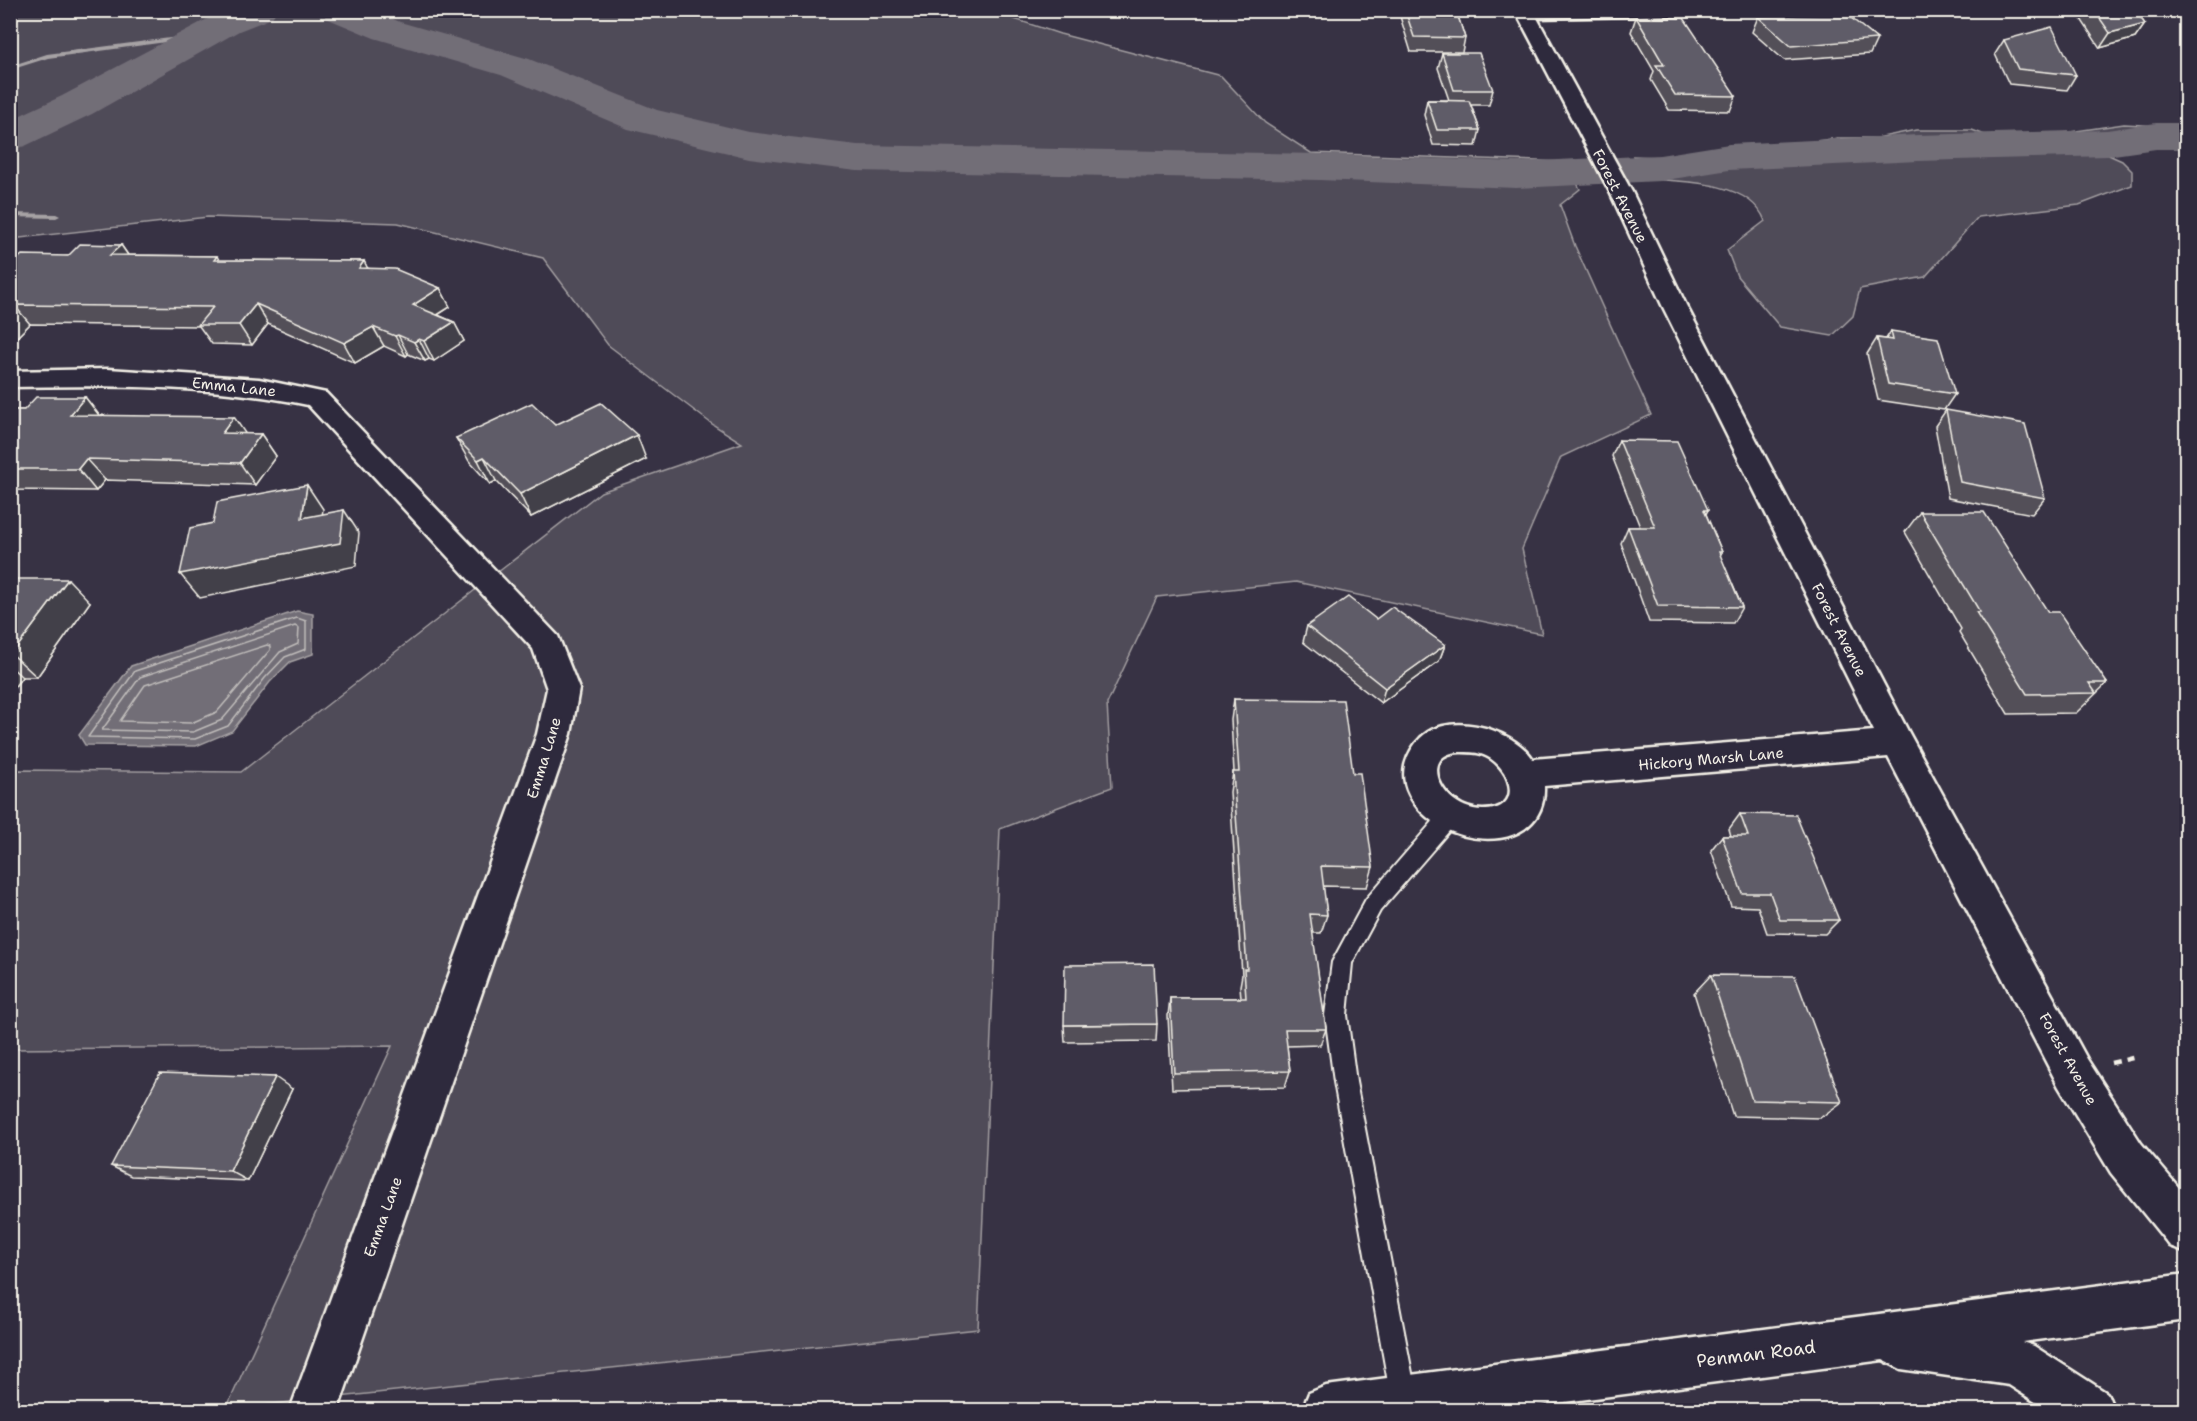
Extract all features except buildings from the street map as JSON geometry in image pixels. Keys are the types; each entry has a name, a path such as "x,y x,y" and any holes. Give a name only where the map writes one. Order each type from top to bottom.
{"street":[{"path":"1525,12 1637,13 1687,10"},
{"name":"Forest Avenue","path":"1525,12 1621,192 1679,315 1897,743 2073,1072 2126,1158 2187,1230"},
{"name":"Emma Lane","path":"10,379 108,376 259,387 316,399 547,644 563,689 554,734 314,1410"},
{"path":"1457,738 1477,739 1497,746 1514,758 1525,774 1528,792 1524,808 1511,819 1491,825 1470,824 1449,817 1432,803 1422,786 1420,769 1426,754 1439,743 1457,738"},
{"name":"Hickory Marsh Lane","path":"1525,774 1897,743"},
{"name":"Penman Road","path":"1326,1410 2187,1297"},
{"path":"1860,1340 2016,1363 2090,1410"}],"lane":[{"path":"1404,1400 1345,1082 1336,1015 1342,962 1373,905 1449,817"}],"shaded area":[{"path":"319,10 362,20 359,11 998,11 1005,16 1060,34 1221,76 1265,123 1311,153 1566,162 1580,189 1560,205 1575,246 1651,415 1561,457 1522,549 1542,634 1296,582 1157,597 1107,704 1112,787 1000,829 978,1329 226,1409 392,1046 11,1049 10,780 18,770 241,772 601,492 742,443 712,424 608,345 543,258 398,223 208,217 11,239 11,11"},
{"path":"2124,124 2161,126 2160,147 2104,153 2122,161 2132,171 2132,185 2079,205 1978,217 1925,277 1860,289 1853,316 1832,336 1780,327 1737,276 1727,250 1765,221 1757,208 1745,197 1712,185 1643,179 1633,156 1689,158 1708,149 1733,146 1780,146 1838,138 1877,138 1916,130 1972,130 1988,136 2021,139"}],"water":[{"path":"297,611 313,614 313,654 290,662 270,682 232,731 196,746 85,745 79,735 131,666"}],"waterway":[{"path":"10,137 77,105 226,23 259,10"},
{"path":"339,10 387,30 515,67 643,120 749,145 857,158 1320,167 1516,175 1660,168 1729,157 1918,148 2107,143 2156,136 2186,136"},
{"path":"10,68 47,56 201,36"},
{"path":"10,215 56,216"}]}
